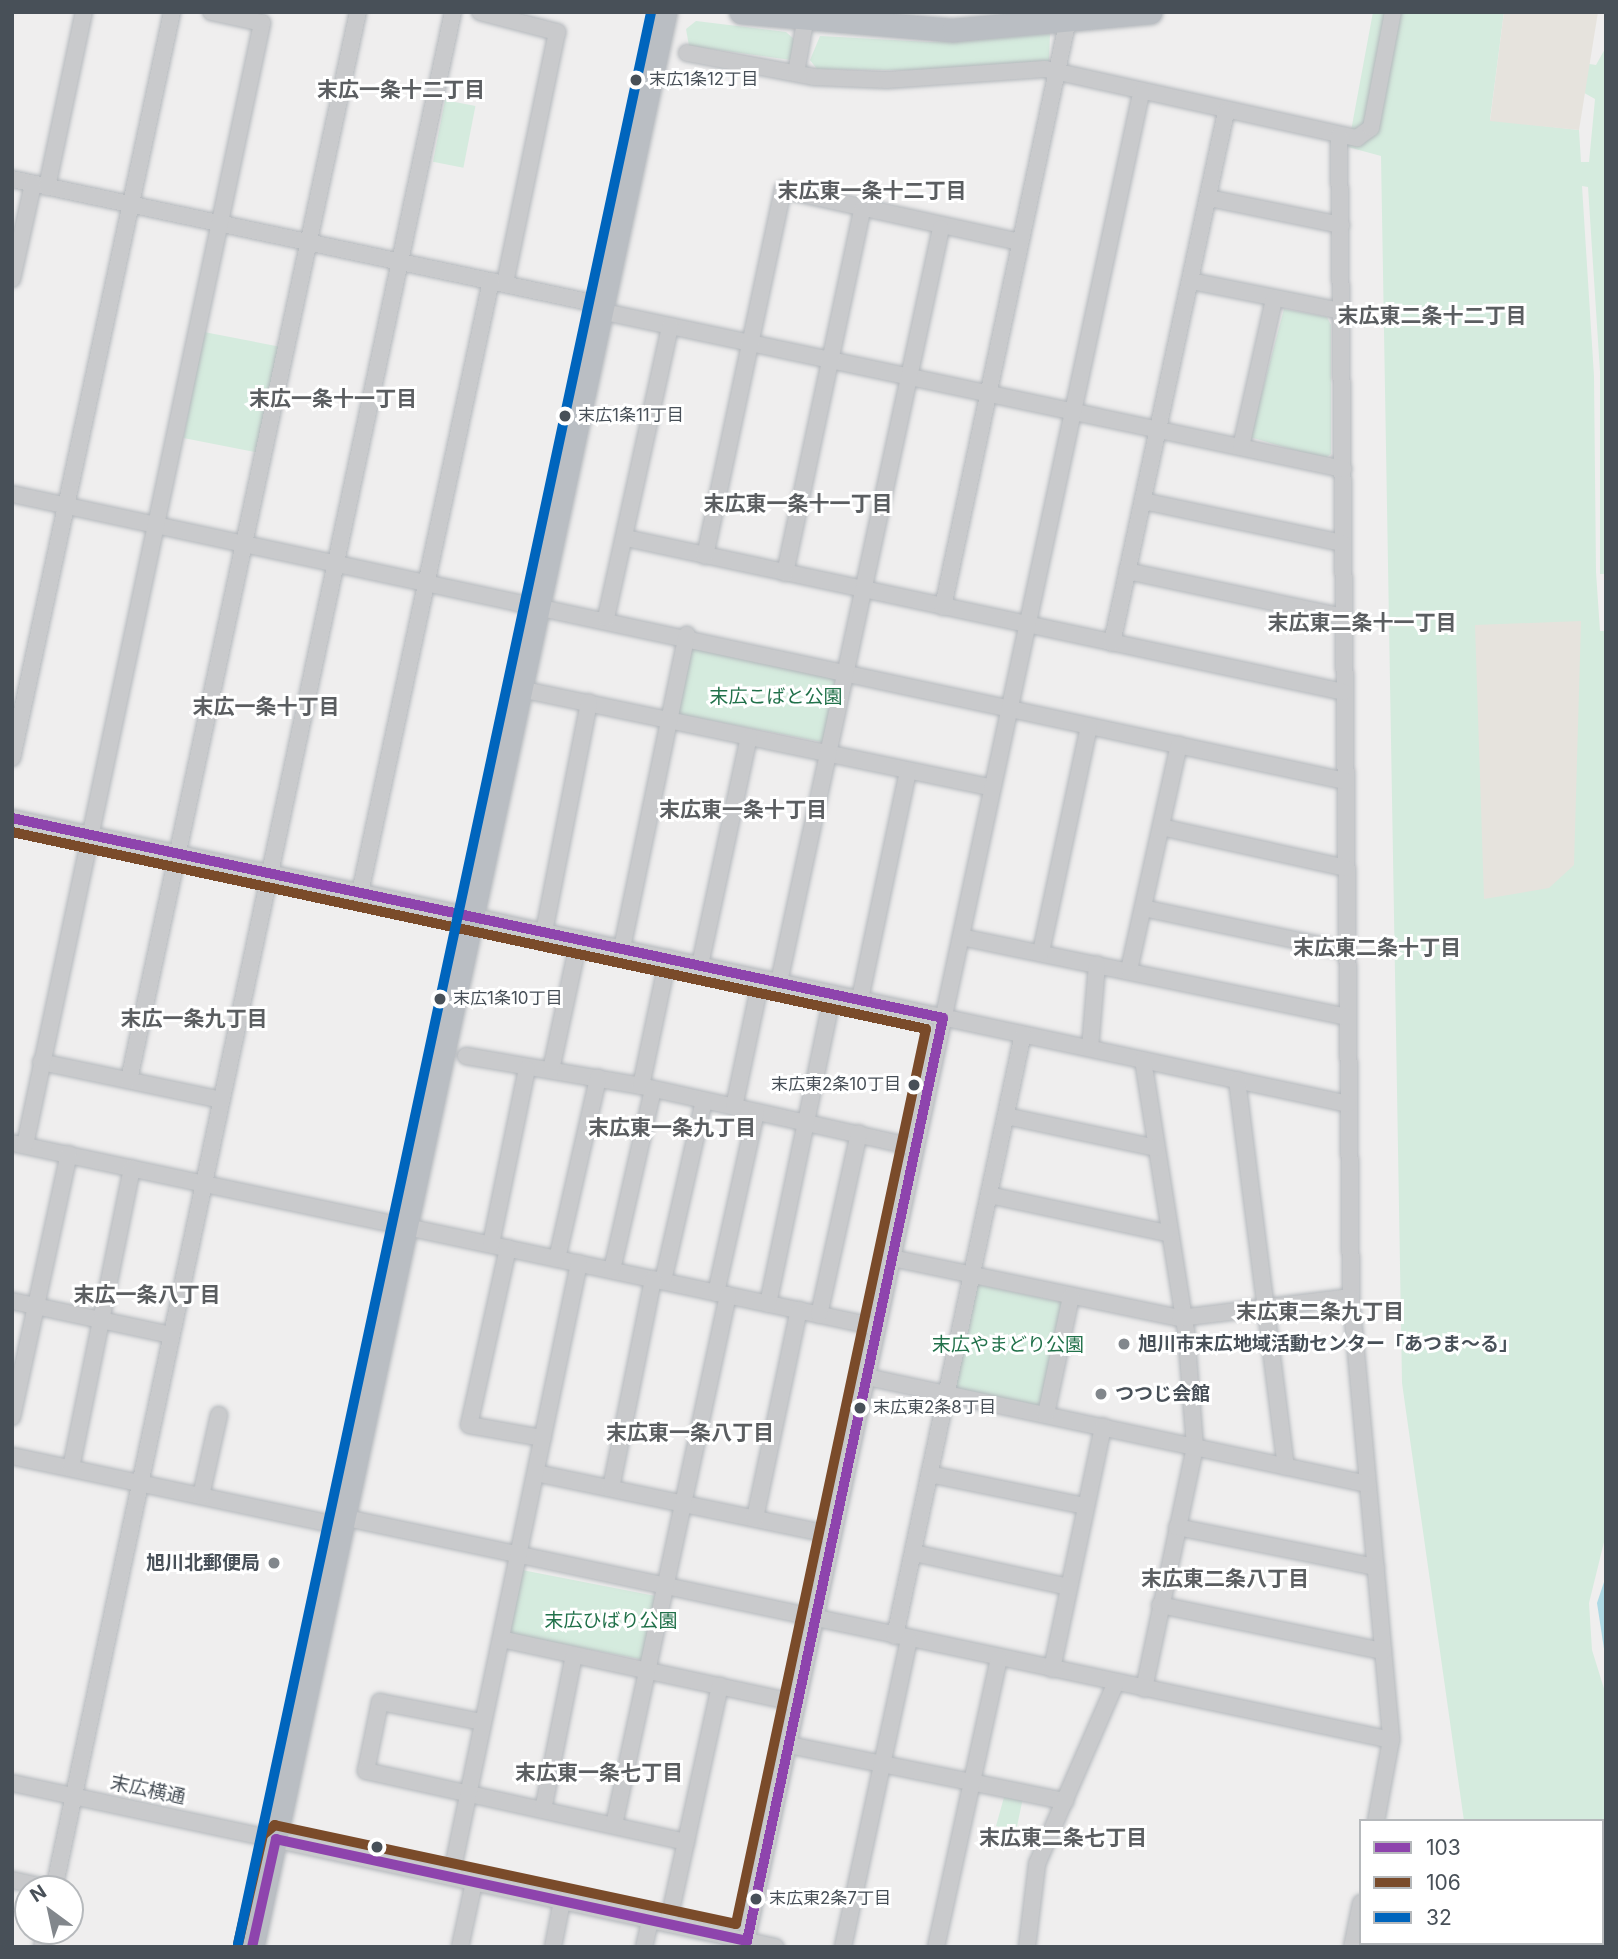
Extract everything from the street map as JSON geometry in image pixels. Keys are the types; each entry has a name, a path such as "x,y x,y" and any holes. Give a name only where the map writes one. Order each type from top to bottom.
{"highway":[{"path":"252,1947 665,12"},
{"path":"741,12 806,22 915,29 1067,24 1150,12"}],"street":[{"path":"12,279 40,185 84,12"},
{"path":"12,758 172,12"},
{"path":"211,12 262,23 41,1062 18,1144 877,1327"},
{"path":"128,1080 358,12"},
{"path":"56,1875 453,12"},
{"path":"360,892 427,583 557,32 480,12"},
{"path":"687,53 796,73 887,80 1045,69 1141,94 1357,138 1371,128 1393,12"},
{"path":"796,73 806,22"},
{"path":"943,607 1067,24"},
{"path":"746,1944 1141,94"},
{"path":"1112,643 1226,112"},
{"path":"1339,136 1351,1297 1391,1740 1376,1819"},
{"path":"12,179 498,282 670,326 908,379 1343,469"},
{"path":"705,555 783,190 941,228 1020,242"},
{"path":"1209,198 1341,225"},
{"path":"785,573 862,210"},
{"path":"779,982 941,228"},
{"path":"1191,281 1341,311"},
{"path":"1241,447 1274,299"},
{"path":"606,618 626,538 670,326"},
{"path":"12,494 845,669 1088,727 1345,781"},
{"path":"1143,501 1343,543"},
{"path":"626,538 1344,691"},
{"path":"1128,571 1343,617"},
{"path":"622,948 687,635"},
{"path":"520,689 992,788"},
{"path":"544,932 589,702"},
{"path":"1041,952 1088,727"},
{"path":"700,965 749,737"},
{"path":"1129,970 1179,744"},
{"path":"860,999 908,771"},
{"path":"12,818 1348,1104"},
{"path":"1161,827 1346,868"},
{"path":"1143,908 1347,951"},
{"path":"961,937 1348,1017"},
{"path":"551,1070 579,939"},
{"path":"612,1270 647,1088 668,958"},
{"path":"1090,1048 1097,964"},
{"path":"734,1107 761,979"},
{"path":"768,1304 833,994"},
{"path":"843,1947 883,1765 914,1553 929,1474 1023,1034"},
{"path":"466,1056 527,1069 551,1070 647,1088 915,1147"},
{"path":"1143,1060 1180,1318 1195,1447 1143,1689"},
{"path":"41,1062 221,1100"},
{"path":"491,1244 527,1069"},
{"path":"557,1259 598,1079"},
{"path":"1237,1080 1286,1466"},
{"path":"611,1488 658,1280 704,1101"},
{"path":"614,1825 665,1587 756,1112"},
{"path":"1006,1116 1156,1148"},
{"path":"819,1315 859,1133"},
{"path":"12,1417 69,1154"},
{"path":"71,1468 132,1168"},
{"path":"989,1195 1167,1233"},
{"path":"508,1248 470,1425 543,1438"},
{"path":"892,1258 1180,1318 1351,1297"},
{"path":"451,1877 579,1263"},
{"path":"1046,1414 1071,1296"},
{"path":"12,1301 171,1335"},
{"path":"755,1518 799,1310"},
{"path":"867,1377 1367,1484"},
{"path":"201,1496 219,1415"},
{"path":"1052,1669 1103,1426"},
{"path":"12,1456 201,1496 519,1555 999,1659 1391,1740"},
{"path":"536,1473 833,1535"},
{"path":"929,1474 1085,1506"},
{"path":"1177,1527 1376,1567"},
{"path":"914,1553 1068,1587"},
{"path":"1160,1605 1383,1651"},
{"path":"501,1639 797,1703"},
{"path":"543,1810 574,1655"},
{"path":"936,1947 999,1659"},
{"path":"1027,1947 1037,1864 1116,1682"},
{"path":"668,1924 720,1686"},
{"path":"482,1722 380,1702 366,1771 686,1842"},
{"path":"789,1745 1065,1801"},
{"name":"末広横通","path":"12,1783 650,1920 746,1944 776,1947"},
{"path":"460,1947 474,1882"},
{"path":"553,1947 562,1901"},
{"path":"1352,1947 1359,1913"},
{"path":"644,1947 650,1920"}],"green space":[{"path":"1373,12 1504,12 1490,120 1579,130 1581,162 1589,162 1595,99 1579,90 1583,63 1596,65 1606,47 1606,574 1600,574 1600,372 1588,187 1582,186 1594,376 1596,572 1600,631 1606,631 1606,1534 1589,1603 1592,1650 1606,1695 1606,1947 1493,1947 1604,1945 1604,1819 1464,1819 1402,1383 1381,156 1348,147"},
{"path":"696,21 786,32 794,39 791,60 689,46 686,29"},
{"path":"1050,33 1049,61 944,71 817,69 810,60 820,36 930,42"},
{"path":"445,100 475,106 463,168 433,162"},
{"path":"1284,309 1327,317 1331,325 1331,454 1324,459 1250,437"},
{"path":"204,332 279,347 258,453 183,438"},
{"name":"末広こばと公園","path":"690,642 839,671 825,743 676,714"},
{"name":"末広やまどり公園","path":"976,1284 1062,1302 1040,1407 954,1389"},
{"name":"末広ひばり公園","path":"522,1570 656,1596 643,1660 510,1634"},
{"path":"1006,1790 1024,1793 1016,1831 996,1826"}],"sand":[{"path":"1504,12 1598,12 1579,130 1490,121"},
{"path":"1581,621 1574,865 1549,888 1484,899 1475,625"}],"water":[{"path":"1606,1576 1606,1662 1597,1603"}],"transit line":[{"name":"32","path":"238,1944 651,12"},
{"name":"103","path":"12,818 943,1018 747,1941 276,1839 252,1947"},
{"name":"106","path":"12,832 926,1029 736,1924 275,1825 263,1835 238,1944"}],"place":[{"name":"末広1条12丁目","path":"636,80"},
{"name":"末広1条11丁目","path":"565,416"},
{"name":"末広1条10丁目","path":"440,999"},
{"name":"末広東2条10丁目","path":"914,1085"},
{"name":"旭川市末広地域活動センター「あつま〜る」","path":"1124,1344"},
{"name":"つつじ会館","path":"1101,1394"},
{"name":"末広東2条8丁目","path":"860,1408"},
{"name":"旭川北郵便局","path":"274,1563"},
{"name":"末広東2条7丁目","path":"756,1899"}],"district":[{"name":"末広一条十二丁目","path":"401,90"},
{"name":"末広東一条十二丁目","path":"872,191"},
{"name":"末広東二条十二丁目","path":"1432,316"},
{"name":"末広一条十一丁目","path":"333,399"},
{"name":"末広東一条十一丁目","path":"798,504"},
{"name":"末広東二条十一丁目","path":"1362,623"},
{"name":"末広一条十丁目","path":"266,707"},
{"name":"末広東一条十丁目","path":"743,810"},
{"name":"末広東二条十丁目","path":"1377,948"},
{"name":"末広一条九丁目","path":"194,1019"},
{"name":"末広東一条九丁目","path":"672,1128"},
{"name":"末広一条八丁目","path":"147,1295"},
{"name":"末広東二条九丁目","path":"1320,1312"},
{"name":"末広東一条八丁目","path":"690,1433"},
{"name":"末広東二条八丁目","path":"1225,1579"},
{"name":"末広東一条七丁目","path":"599,1773"},
{"name":"末広東二条七丁目","path":"1063,1838"}]}
